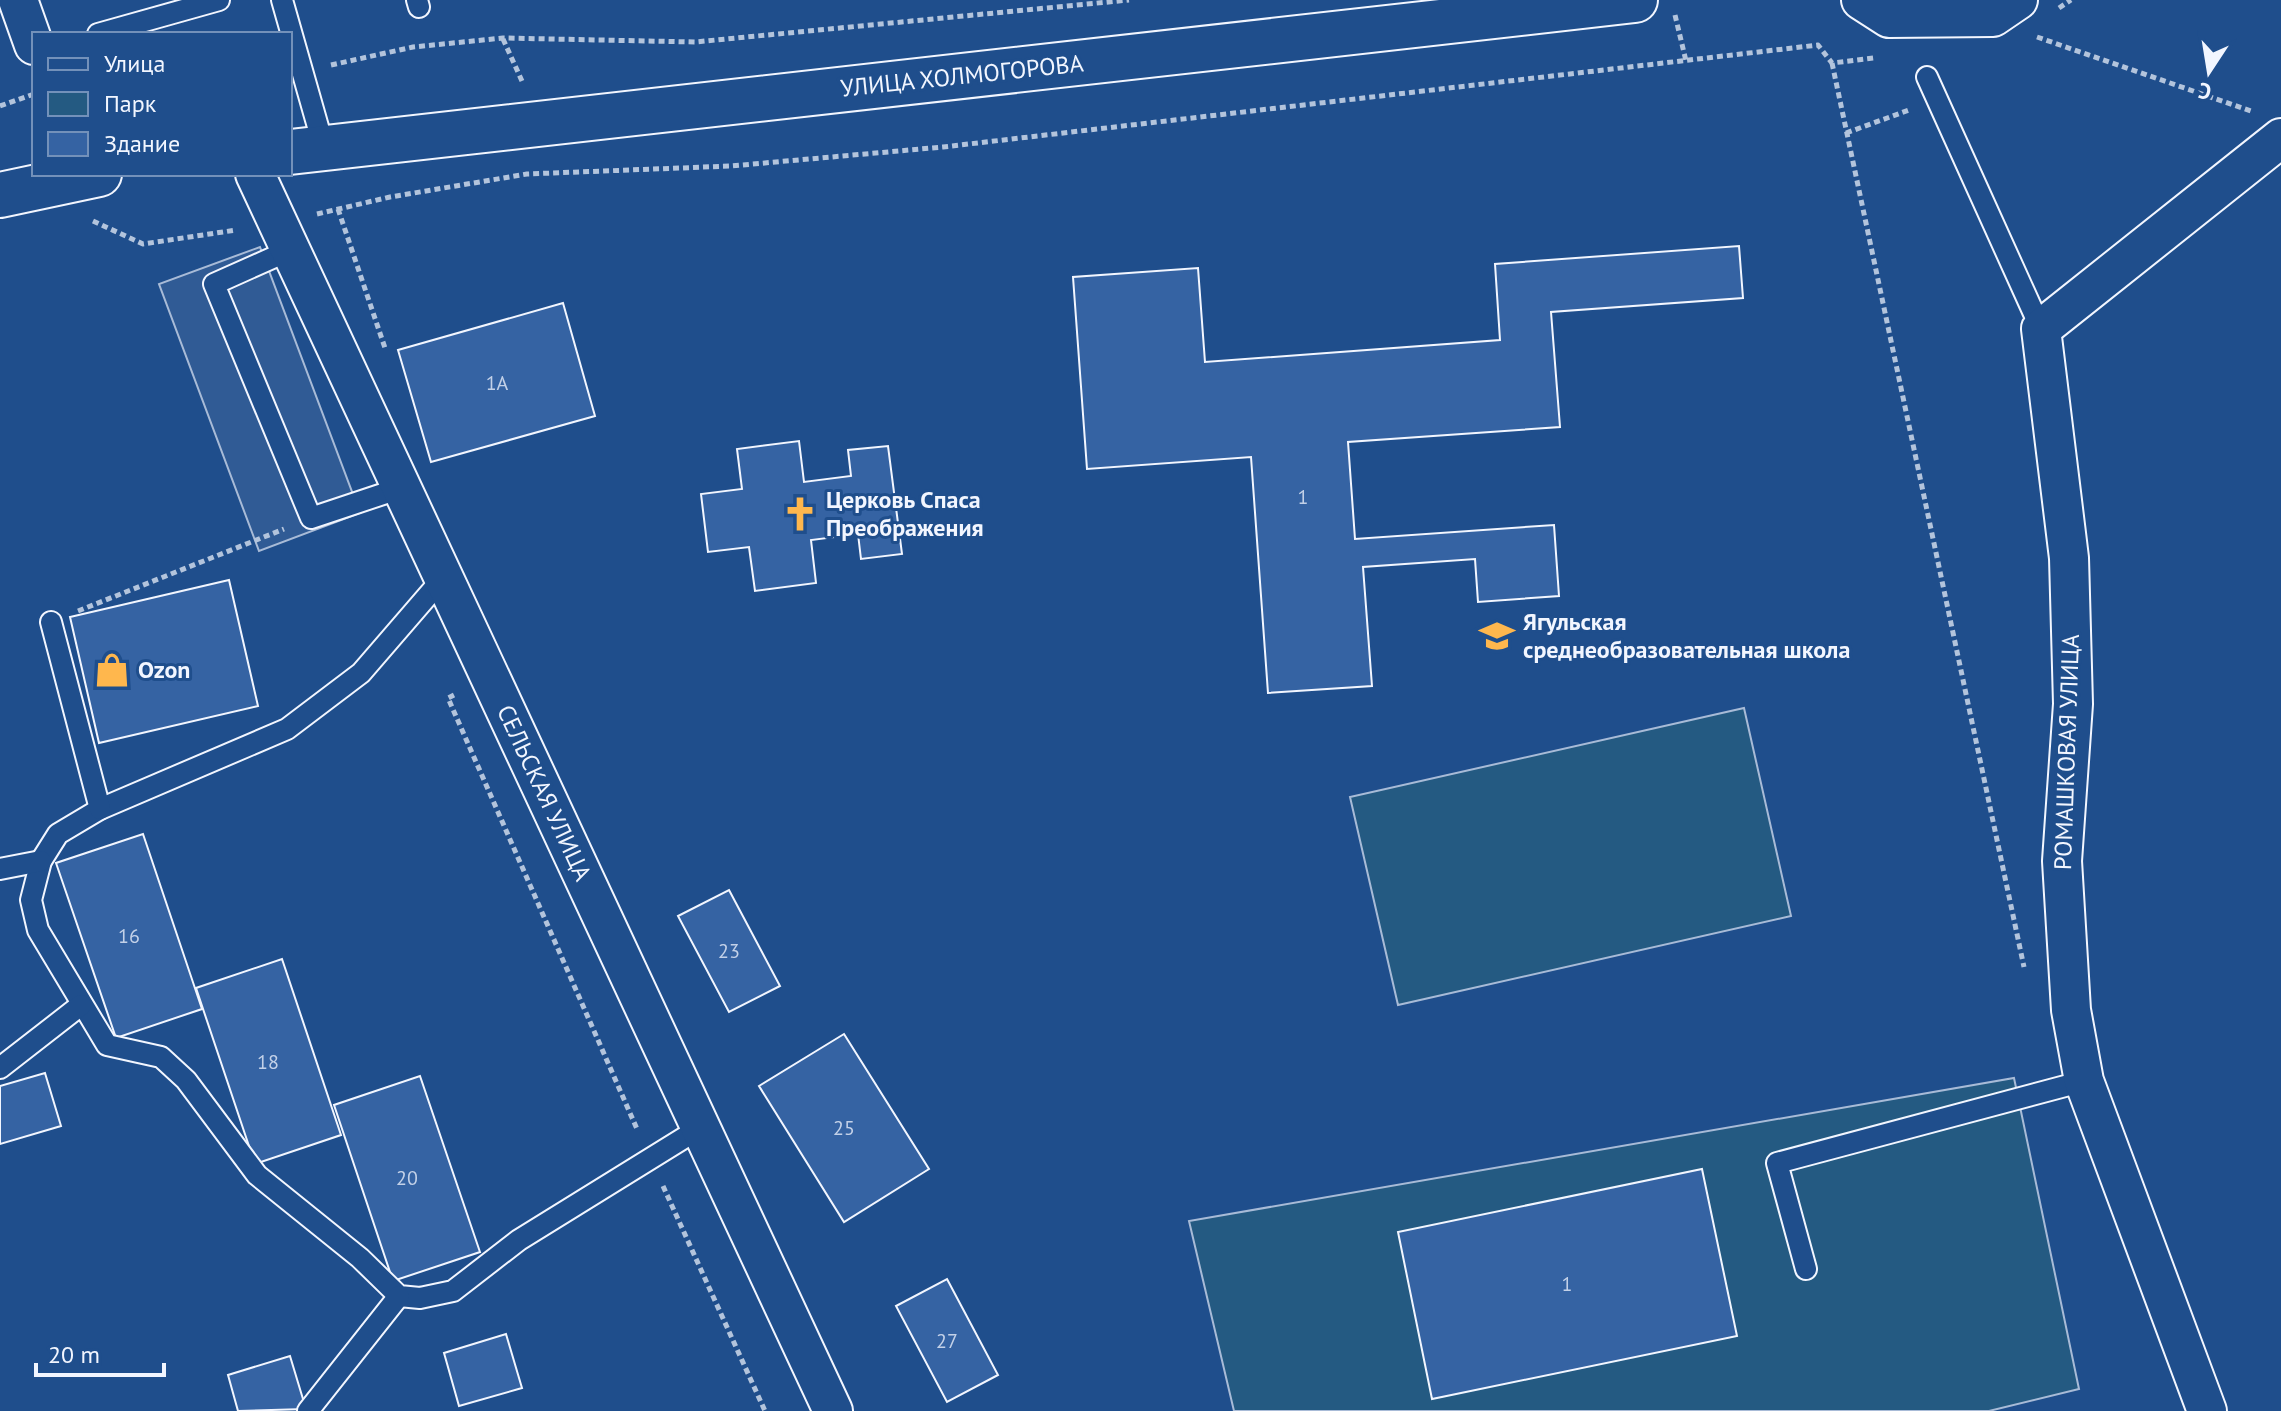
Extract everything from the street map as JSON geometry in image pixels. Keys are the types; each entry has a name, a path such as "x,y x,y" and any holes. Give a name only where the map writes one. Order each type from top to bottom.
{"street":[{"path":"18,0 32,39"},
{"name":"УЛИЦА ХОЛМОГОРОВА","path":"307,150 1635,0"},
{"path":"1861,0 1889,18 1993,17 2032,8"},
{"path":"2041,329 2274,127"},
{"name":"СЕЛЬСКАЯ УЛИЦА","path":"256,176 833,1411"},
{"path":"0,195 85,185"},
{"name":"РОМАШКОВАЯ УЛИЦА","path":"2041,329 2069,558 2073,704 2062,861 2071,1010 2084,1081 2207,1411"}],"lane":[{"path":"105,32 219,0"},
{"path":"282,0 291,32"},
{"path":"292,36 302,71 307,150"},
{"path":"1927,77 2041,329"},
{"path":"284,237 214,284 311,518 401,488"},
{"path":"443,578 361,673 287,729 100,809 58,834 41,861 31,900 38,930 107,1045 161,1057 186,1080 257,1175 360,1258 399,1296 420,1298 453,1291 519,1240 700,1128"},
{"path":"51,622 100,809"},
{"path":"0,869 41,861"},
{"path":"0,1068 81,1005"},
{"path":"1806,1269 1777,1163 2084,1081"},
{"path":"308,1411 399,1296"}],"path":[{"path":"302,71 413,47 503,38 695,42 1129,0"},
{"path":"1672,0 1686,61"},
{"path":"2032,8 2071,0"},
{"path":"2036,37 2274,127"},
{"path":"85,185 143,244 284,237 390,197 527,174 731,166 943,147 1818,45 1832,63 2027,982"},
{"path":"1832,63 1876,58"},
{"path":"0,106 32,95"},
{"path":"1846,133 1937,100"},
{"path":"51,622 311,518"}],"green space":[{"path":"1744,708 1791,916 1398,1005 1350,797"},
{"path":"2014,1078 2079,1389 1989,1411 1234,1411 1189,1221"}],"shaded area":[{"path":"260,247 360,513 259,551 159,284"}],"building":[{"path":"1739,246 1743,298 1551,312 1560,427 1348,442 1355,539 1554,525 1559,596 1478,602 1475,559 1363,567 1372,686 1268,693 1251,457 1087,469 1073,277 1198,268 1205,362 1500,340 1495,264"},
{"path":"563,303 595,416 431,462 398,350"},
{"name":"Церковь Спаса Преображения","path":"799,441 804,482 851,476 848,450 888,446 902,554 861,559 858,534 811,540 816,583 755,591 749,547 708,552 701,494 742,489 737,449"},
{"path":"229,580 258,706 99,743 70,617"},
{"path":"143,834 202,1009 116,1038 56,863"},
{"path":"729,890 780,986 729,1012 678,916"},
{"path":"282,959 341,1135 255,1164 196,988"},
{"path":"844,1034 929,1169 844,1222 759,1086"},
{"path":"45,1073 61,1126 0,1144 0,1086"},
{"path":"420,1076 480,1252 393,1281 334,1105"},
{"path":"1702,1169 1737,1336 1432,1399 1398,1232"},
{"path":"947,1279 998,1375 947,1402 896,1306"},
{"path":"506,1334 522,1388 459,1406 444,1353"},
{"path":"290,1356 306,1409 238,1411 228,1375"}],"place":[{"name":"Церковь Спаса Преображения","path":"800,514"},
{"name":"Ягульская среднеобразовательная школа","path":"1497,636"},
{"name":"Ozon","path":"112,670"}]}
